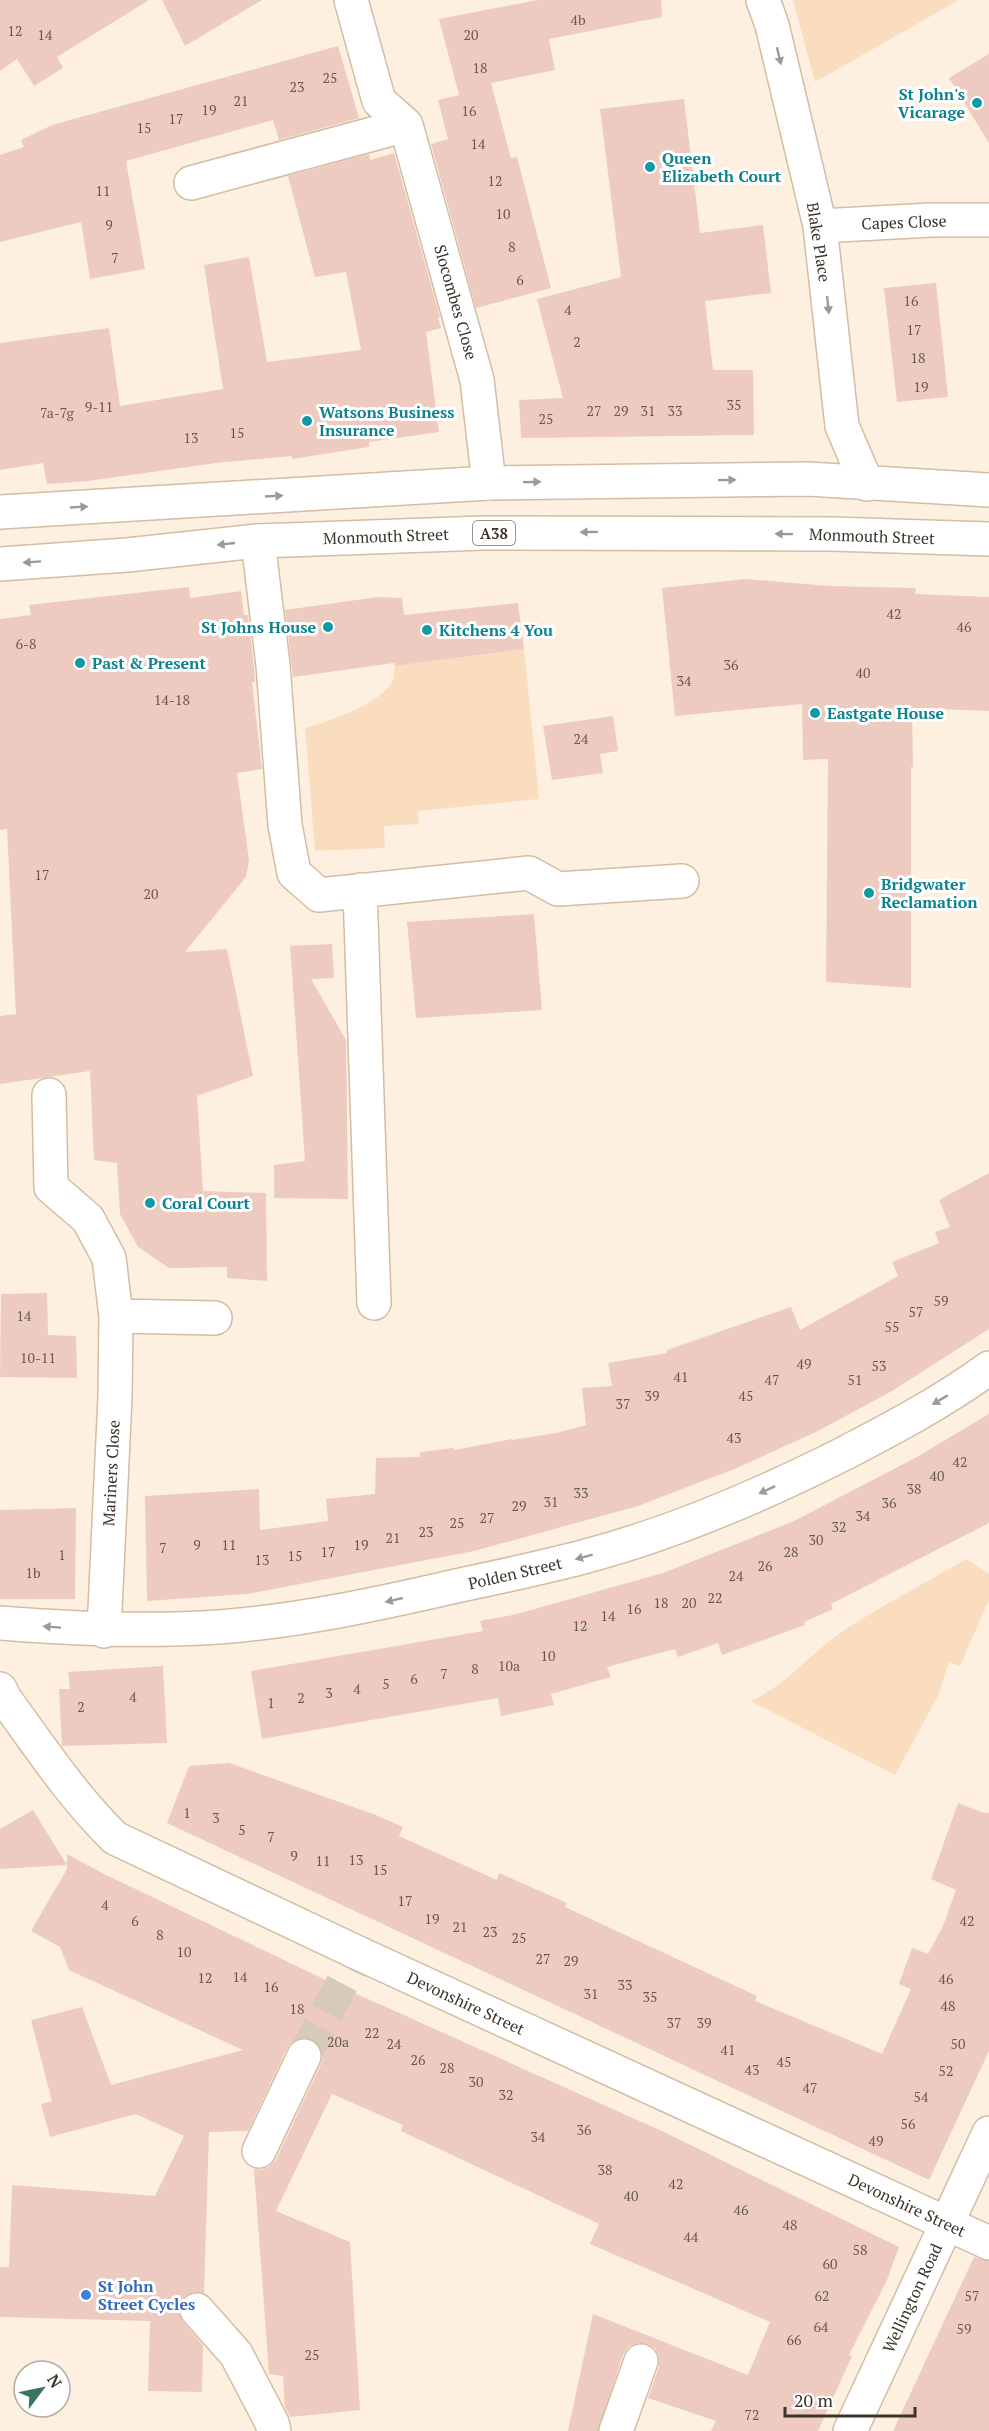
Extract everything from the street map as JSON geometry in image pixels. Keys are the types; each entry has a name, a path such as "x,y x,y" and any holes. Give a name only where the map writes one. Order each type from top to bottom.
{"street":[{"path":"351,0 379,101 406,125"},
{"name":"Blake Place","path":"763,0 772,25 820,226 842,426 867,484"},
{"path":"191,183 406,125"},
{"name":"Slocombes Close","path":"406,125 477,380 489,483"},
{"name":"Capes Close","path":"820,226 931,220 989,220"},
{"path":"0,512 489,483 808,479 989,490"},
{"name":"Monmouth Street","path":"0,564 127,555 258,541 484,533 832,534 989,539"},
{"path":"258,541 273,665 285,825 294,873 319,895 529,873 558,889 682,881"},
{"path":"360,890 374,1303"},
{"name":"Mariners Close","path":"49,1095 51,1187 88,1219 109,1258 116,1316 115,1397 104,1631"},
{"path":"116,1316 215,1318"},
{"name":"Polden Street","path":"0,1623 104,1631 219,1627 299,1618 378,1604 584,1557 684,1525 818,1467 894,1427 989,1368"},
{"name":"Devonshire Street","path":"0,1689 68,1787 115,1838 358,1953 989,2243"},
{"path":"259,2151 304,2056"},
{"name":"Wellington Road","path":"850,2431 989,2133"},
{"path":"197,2310 236,2354 274,2431"},
{"path":"616,2431 641,2361"}],"shaded area":[{"path":"793,0 959,0 815,82"},
{"path":"524,649 539,799 418,811 419,824 384,826 385,848 315,851 305,728 354,710 379,696 393,680 395,666"},
{"path":"966,1559 989,1574 989,1600 960,1666 949,1662 938,1696 895,1775 750,1701 776,1687 846,1629"}],"building":[{"path":"0,0 149,0 57,57 63,68 34,86 17,59 0,71"},
{"path":"162,0 262,0 185,46"},
{"path":"538,0 661,0 662,17 549,39 555,70 491,83 511,158 517,157 551,288 476,308 431,144 448,139 438,100 459,95 439,19"},
{"path":"338,46 359,118 279,140 273,120 126,161 145,269 90,279 81,222 0,242 0,155 24,147 21,140 52,125"},
{"name":"St John's Vicarage","path":"989,54 989,143 949,78"},
{"path":"684,99 700,233 763,225 771,293 705,301 713,370 753,370 754,435 521,438 519,400 563,398 537,299 621,277 600,109"},
{"path":"394,153 440,317 438,318 441,328 426,332 439,432 369,442 369,447 292,459 292,456 216,463 88,481 47,484 43,463 0,470 0,343 109,328 120,406 223,389 204,265 249,257 267,362 361,350 346,272 315,277 288,176 369,154 370,160"},
{"path":"936,283 948,397 897,402 884,288"},
{"path":"746,579 829,586 916,588 915,594 989,597 989,711 912,708 911,988 826,982 828,759 803,760 802,704 675,716 662,588"},
{"path":"189,587 190,598 241,591 244,615 248,615 254,667 255,682 252,682 262,769 237,773 249,860 246,877 185,952 227,949 253,1076 197,1096 203,1191 266,1193 267,1281 227,1278 227,1267 169,1268 138,1247 120,1214 117,1163 94,1160 90,1071 0,1084 0,1016 16,1014 7,829 0,830 0,619 31,615 29,605"},
{"path":"378,597 402,598 404,615 518,603 524,649 293,677 285,610"},
{"path":"613,716 618,751 600,754 603,773 552,780 543,726"},
{"path":"534,914 542,1010 416,1018 407,922"},
{"path":"290,944 292,946 332,944 334,978 311,979 346,1040 348,1199 274,1198 274,1165 305,1161"},
{"path":"989,1173 989,1329 892,1391 818,1431 737,1468 638,1506 474,1551 247,1594 147,1601 145,1496 259,1489 260,1530 328,1521 326,1499 375,1494 376,1458 420,1457 420,1452 454,1448 454,1450 556,1433 586,1425 582,1388 612,1386 608,1363 667,1353 667,1350 791,1307 800,1330 898,1276 892,1262 939,1243 935,1232 950,1227 939,1200"},
{"path":"47,1293 48,1335 76,1336 77,1378 0,1377 1,1294"},
{"path":"989,1414 989,1523 831,1604 833,1609 804,1622 805,1625 722,1655 718,1643 678,1657 675,1649 607,1667 611,1677 551,1694 554,1705 501,1716 498,1698 262,1739 251,1671 483,1631 480,1621 513,1615 663,1573 794,1521 915,1458"},
{"path":"76,1508 75,1599 0,1599 0,1510"},
{"path":"163,1666 167,1743 62,1746 59,1689 70,1689 68,1672"},
{"path":"229,1763 376,1815 403,1827 399,1836 497,1880 499,1873 567,1903 565,1907 757,1996 755,2001 882,2054 911,1989 899,1984 912,1948 928,1954 943,1926 956,1890 931,1879 958,1803 989,1813 989,2051 929,2180 167,1823 189,1766"},
{"path":"33,1810 67,1865 0,1869 0,1829"},
{"path":"67,1854 328,1981 664,2132 899,2247 887,2280 849,2355 852,2356 818,2431 711,2431 716,2421 648,2398 659,2367 659,2358 655,2348 648,2344 638,2343 629,2346 623,2355 598,2431 568,2431 593,2314 748,2375 770,2322 590,2244 599,2224 401,2131 403,2125 332,2094 276,2211 350,2242 360,2410 290,2417 285,2407 283,2376 269,2374 254,2169 261,2170 269,2167 276,2160 321,2064 323,2055 320,2046 313,2039 303,2037 294,2040 287,2048 248,2131 209,2132 204,2293 194,2292 185,2296 179,2304 179,2313 183,2322 203,2345 202,2392 148,2391 150,2321 0,2317 0,2267 9,2267 12,2185 155,2196 184,2136 136,2114 50,2137 41,2104 52,2101 31,2020 82,2007 111,2085 243,2050 69,1970 60,1947 31,1931 67,1869"},
{"path":"974,2257 989,2261 989,2431 893,2431"}],"tunnel":[{"path":"304,2056 358,1953"}],"place":[{"name":"St John's Vicarage","path":"977,103"},
{"name":"Queen Elizabeth Court","path":"650,167"},
{"name":"Watsons Business Insurance","path":"307,421"},
{"name":"St Johns House","path":"328,627"},
{"name":"Kitchens 4 You","path":"427,630"},
{"name":"Past & Present","path":"80,663"},
{"name":"Eastgate House","path":"815,713"},
{"name":"Bridgwater Reclamation","path":"869,893"},
{"name":"Coral Court","path":"150,1203"},
{"name":"St John Street Cycles","path":"86,2295"}]}
